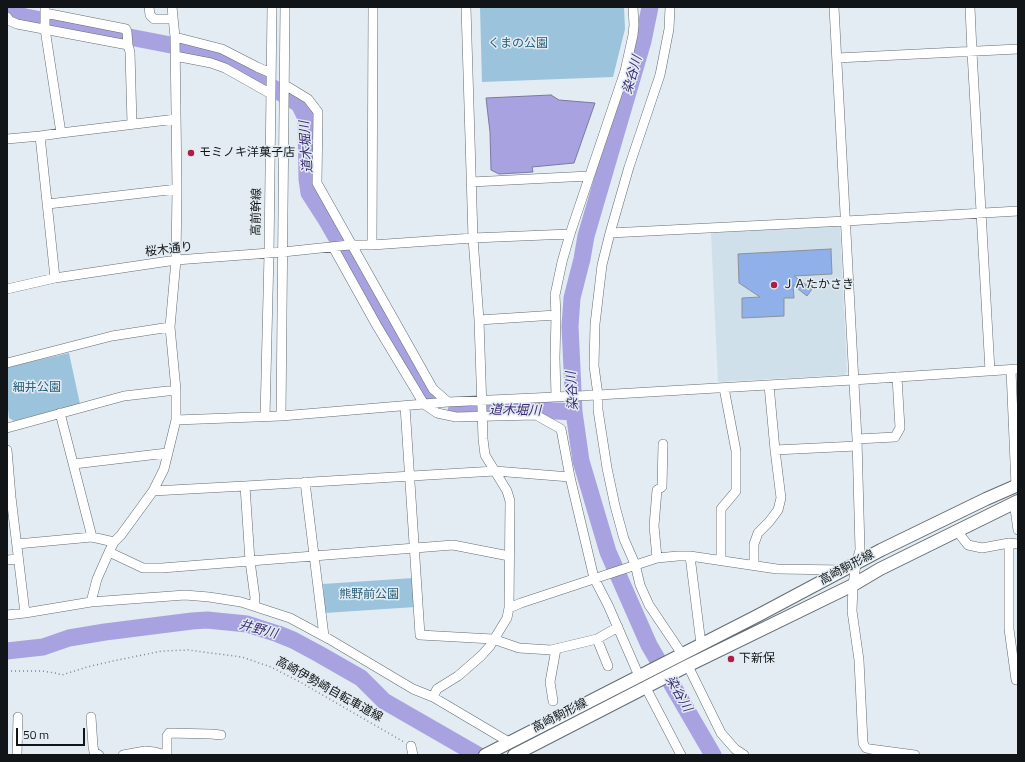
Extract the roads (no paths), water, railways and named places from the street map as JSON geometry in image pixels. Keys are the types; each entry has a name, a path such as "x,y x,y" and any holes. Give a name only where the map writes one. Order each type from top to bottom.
{"main road":[{"name":"高崎駒形線","path":"485,755 881,550 965,509 1017,486"},
{"name":"高崎駒形線","path":"518,754 767,626 853,585 880,569 1016,502"}],"street":[{"path":"149,7 150,15 154,19 173,19"},
{"path":"91,602 97,579 114,542 121,535 153,491 164,469 176,420 176,390 170,327 176,260 177,189 175,37 172,7"},
{"name":"高前幹線","path":"266,417 272,7"},
{"path":"281,416 286,7"},
{"path":"372,245 373,7"},
{"path":"433,697 437,689 458,676 490,646 507,618 509,608 510,501 507,491 485,455 483,439 479,320 473,238 466,7"},
{"path":"558,397 555,358 555,295 570,234 625,71 633,35 633,7"},
{"path":"670,7 669,29 660,75 629,167 602,265 595,324 594,366 595,395 607,468 624,539 649,606 680,655"},
{"path":"834,7 857,443 860,550 853,585 852,611 859,660 863,743 865,751 870,749 915,755"},
{"path":"970,7 990,371"},
{"path":"61,133 45,28 45,10 126,28 130,52 132,124"},
{"path":"7,17 10,21 17,24 128,43"},
{"path":"175,37 222,49 271,73"},
{"path":"837,58 1018,49"},
{"path":"175,56 211,63 224,68 271,94"},
{"path":"285,85 308,99 318,112 317,183 433,389 448,402"},
{"path":"7,139 176,119"},
{"path":"40,136 55,278"},
{"path":"471,182 589,176"},
{"path":"48,204 177,189"},
{"path":"610,233 1018,211"},
{"path":"351,245 570,234"},
{"name":"桜木通り","path":"7,289 55,278 176,260 269,254 351,245"},
{"path":"334,247 377,326 424,404 437,413 456,417 482,415 536,415 561,429 570,477 596,577 641,675"},
{"path":"479,320 556,315"},
{"path":"7,363 112,336 170,327"},
{"path":"176,420 266,417 448,402 482,402 724,388 1015,369 1017,486"},
{"path":"775,450 895,438 900,428 898,377"},
{"path":"754,565 754,544 758,533 778,510 781,498 769,385"},
{"path":"720,560 721,509 736,491 736,451 724,388"},
{"path":"7,428 124,396 176,390"},
{"path":"405,406 420,634 493,639 519,648 551,650 597,639 618,627"},
{"path":"60,413 92,537"},
{"path":"657,558 654,526 657,490 662,487 663,444"},
{"path":"7,450 9,497 17,544 25,613"},
{"path":"74,464 167,453"},
{"path":"153,491 495,471 570,477"},
{"path":"305,482 324,636"},
{"path":"245,486 250,561 255,598 254,606"},
{"path":"1016,502 1018,530"},
{"path":"957,531 968,545 982,548 1014,543 1009,629 1016,680"},
{"path":"17,544 92,537 114,542"},
{"path":"109,552 143,568 162,568 454,545 509,556"},
{"path":"690,556 701,644"},
{"path":"509,608 596,577 657,558 690,556 778,569 844,570"},
{"path":"7,560 18,559"},
{"path":"7,615 91,602 185,595 241,602 290,618 324,636 414,689 433,697 504,745"},
{"path":"597,639 608,666"},
{"path":"553,701 550,682 556,649"},
{"path":"687,667 721,733 735,749 744,755"},
{"path":"648,687 682,755"},
{"path":"17,755 18,717"},
{"path":"91,717 94,752 100,755"},
{"path":"123,755 145,751 166,755 167,736 169,733 221,735"}],"waterway":[{"name":"道木堀川","path":"8,7 17,15 207,52 228,60 299,104 306,118 307,179 309,193 327,221 427,395 431,398"},
{"name":"染谷川","path":"650,7 643,41 586,236 572,298 570,326 574,412 581,461 608,552 649,645 713,755"},
{"name":"道木堀川","path":"456,411 539,410 574,412"},
{"name":"井野川","path":"7,651 43,647 69,638 105,632 192,621 207,620 247,624 293,640 319,654 361,678 384,701 478,755"}],"place":[{"name":"モミノキ洋菓子店","path":"191,153"},
{"name":"ＪＡたかさき","path":"774,285"},
{"name":"下新保","path":"731,659"}],"park label":[{"name":"くまの公園","path":"518,44"},
{"name":"細井公園","path":"37,388"},
{"name":"熊野前公園","path":"369,595"}]}
